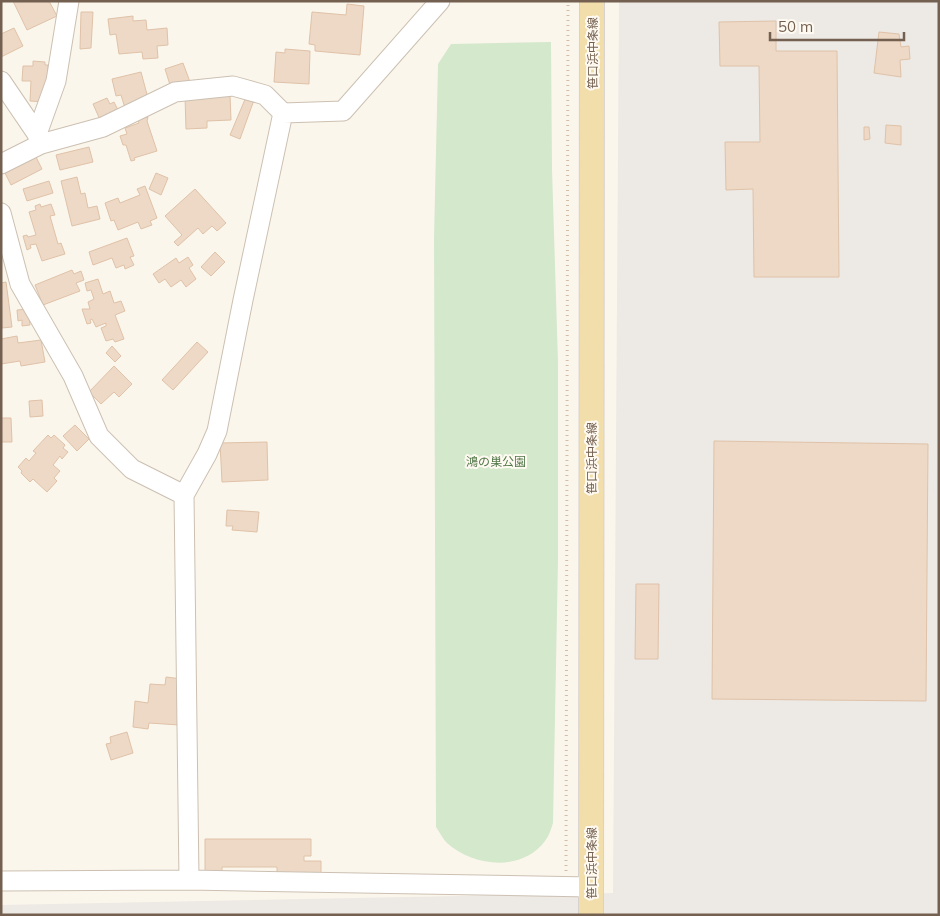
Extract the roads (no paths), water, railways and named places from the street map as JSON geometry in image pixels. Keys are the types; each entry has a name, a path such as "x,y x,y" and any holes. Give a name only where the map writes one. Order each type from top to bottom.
{"main road":[{"name":"笹口浜中条線","path":"591,915 592,1"}],"street":[{"path":"39,139 56,81 68,1"},
{"path":"1,164 39,139 103,127 175,92 233,86 265,95 283,113 343,111 440,1"},
{"path":"1,81 39,139"},
{"path":"189,880 184,495 207,454 217,431 283,113"},
{"path":"1,213 20,284 73,376 99,436 132,469 184,495"},
{"path":"1,881 189,880 591,887"}],"park label":[{"name":"鴻の巣公園","path":"496,461"}]}
